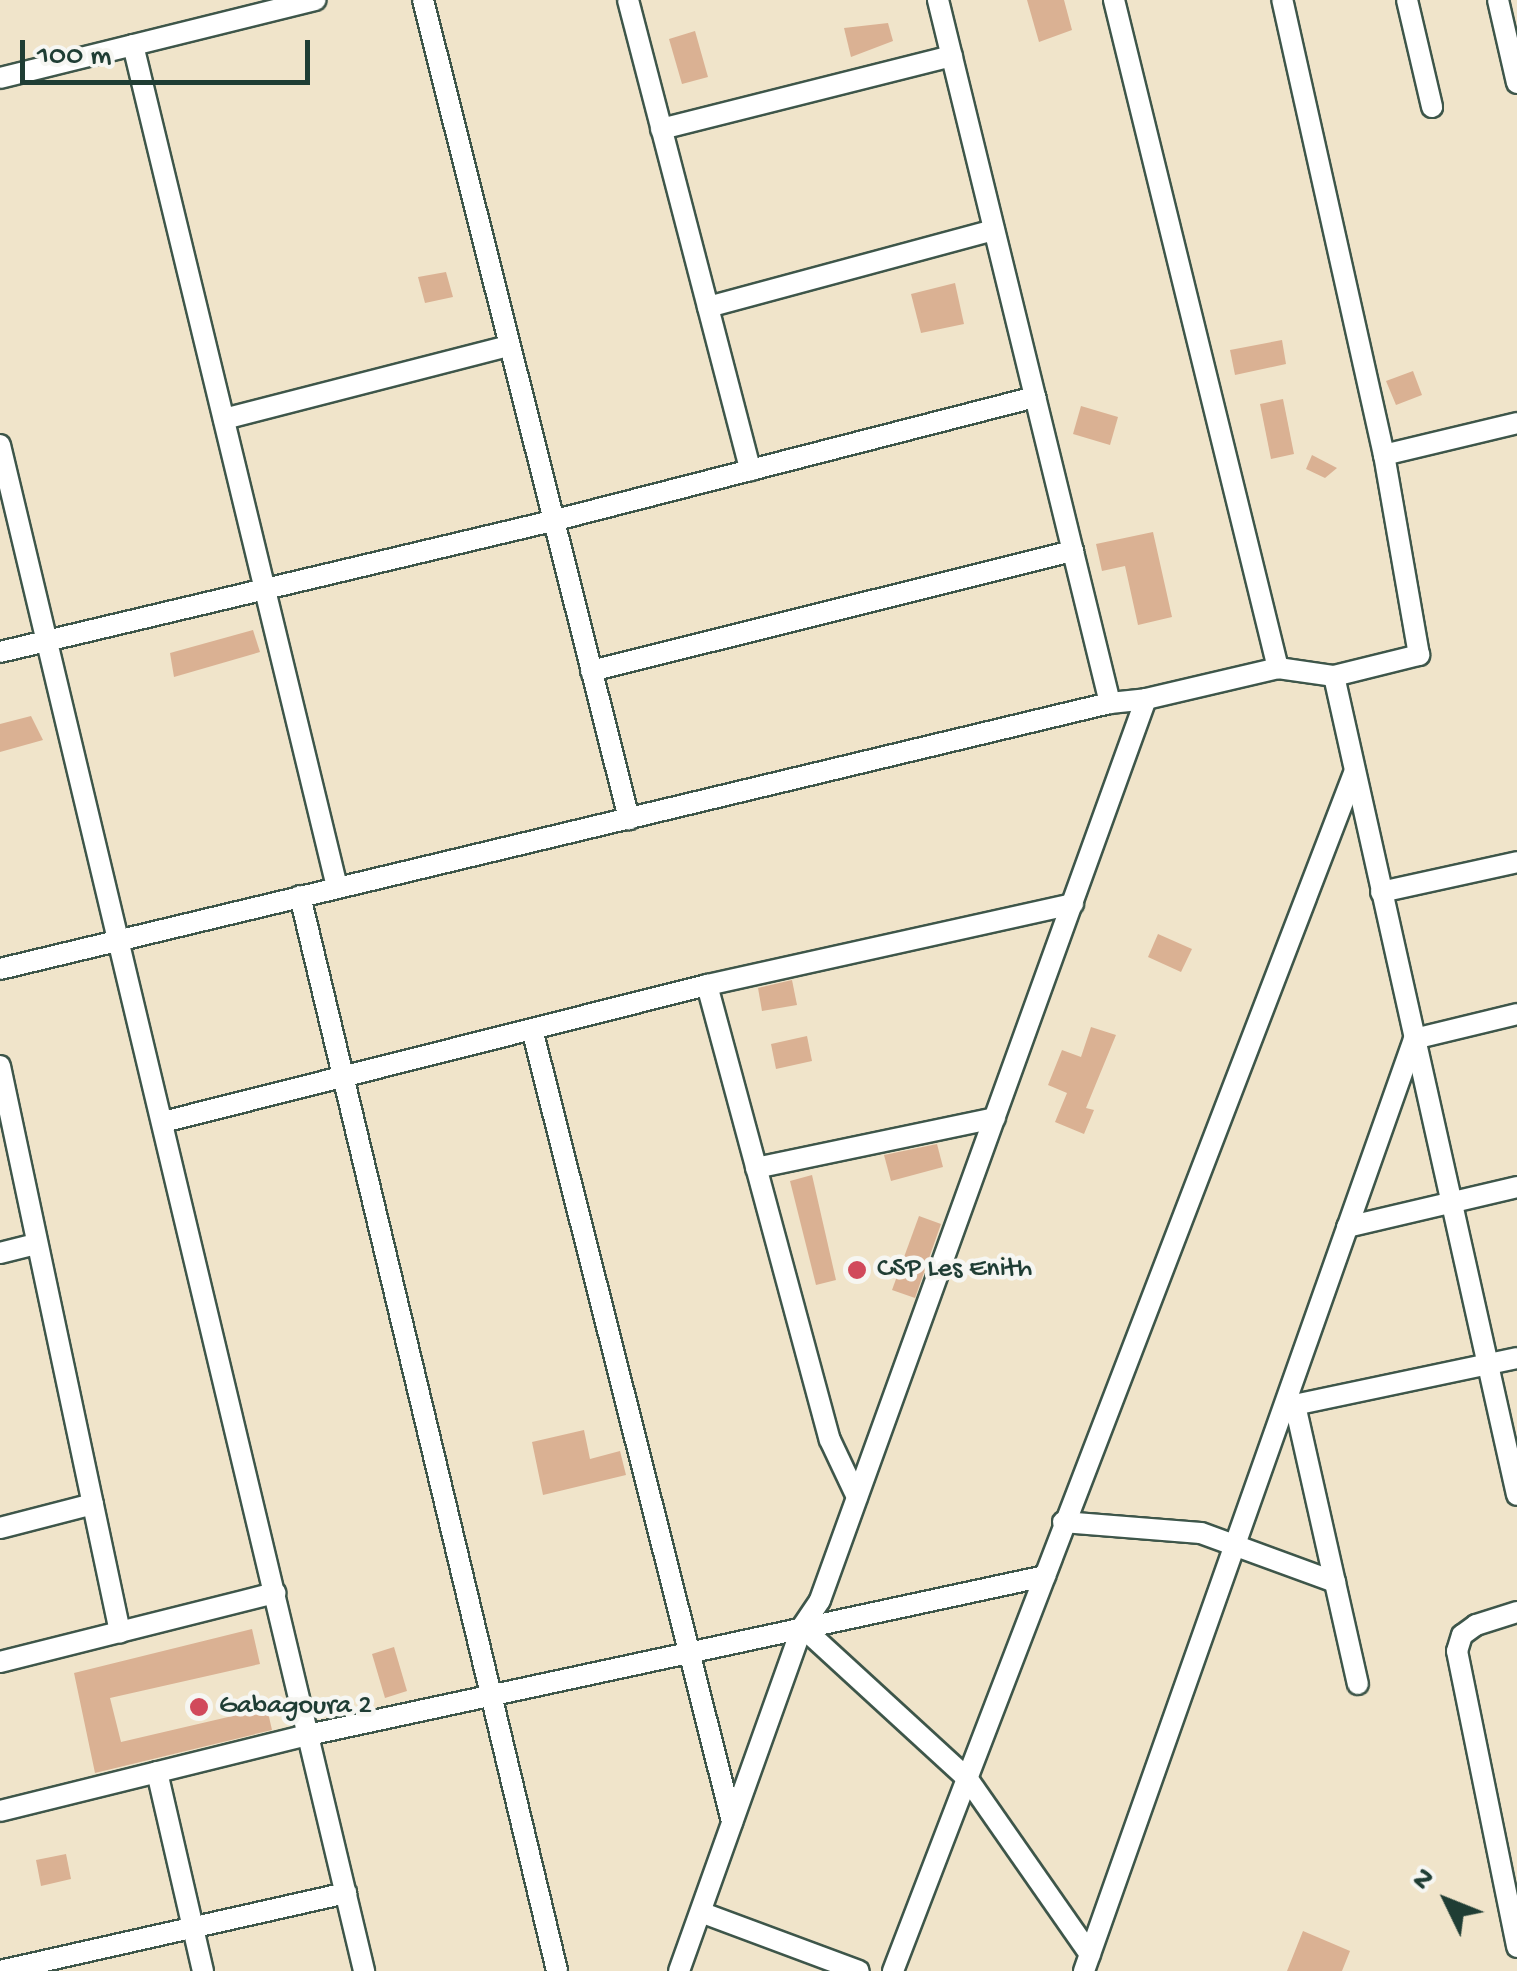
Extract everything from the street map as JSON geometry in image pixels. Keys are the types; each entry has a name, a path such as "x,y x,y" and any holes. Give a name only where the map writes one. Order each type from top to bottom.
{"street":[{"path":"0,78 316,0"},
{"path":"423,0 629,819"},
{"path":"628,0 750,470"},
{"path":"938,0 1110,703"},
{"path":"1114,0 1278,668"},
{"path":"0,969 119,937 1110,703 1146,699 1278,668 1334,676 1419,655 1384,455 1282,0"},
{"path":"1407,0 1432,108"},
{"path":"1498,0 1517,82"},
{"path":"133,45 336,887"},
{"path":"662,129 952,56"},
{"path":"708,308 994,230"},
{"path":"224,419 509,346"},
{"path":"0,652 552,521 1036,398"},
{"path":"1384,455 1517,423"},
{"path":"1,454 364,1971"},
{"path":"591,671 1074,551"},
{"path":"1334,676 1517,1495"},
{"path":"679,1971 703,1914 802,1628 820,1600 858,1497 1146,699"},
{"path":"893,1971 1354,773"},
{"path":"1381,892 1517,862"},
{"path":"300,896 558,1971"},
{"path":"163,1122 707,985 1073,904"},
{"path":"707,985 830,1440 858,1497"},
{"path":"1414,1039 1517,1014"},
{"path":"532,1029 732,1824"},
{"path":"1087,1962 1289,1406 1414,1039"},
{"path":"0,1066 6,1123 38,1244 120,1632"},
{"path":"756,1168 996,1118"},
{"path":"1347,1227 1517,1187"},
{"path":"0,1254 38,1244"},
{"path":"1289,1406 1517,1358"},
{"path":"1289,1406 1358,1684"},
{"path":"0,1528 93,1504"},
{"path":"1063,1522 1201,1533 1335,1582"},
{"path":"0,1811 308,1735 1045,1576"},
{"path":"0,1662 275,1593"},
{"path":"1517,1612 1476,1625 1462,1635 1458,1651 1517,1947"},
{"path":"802,1628 967,1778 1087,1962"},
{"path":"156,1772 202,1971"},
{"path":"0,1971 346,1893"},
{"path":"703,1914 858,1971"}],"building":[{"path":"1027,0 1064,0 1072,30 1039,42"},
{"path":"888,23 893,41 851,57 844,28"},
{"path":"695,31 708,77 682,84 669,39"},
{"path":"446,272 453,297 425,303 418,277"},
{"path":"955,283 964,324 921,333 911,294"},
{"path":"1282,340 1286,364 1235,375 1230,350"},
{"path":"1413,371 1422,395 1396,405 1386,381"},
{"path":"1283,399 1294,454 1271,459 1260,404"},
{"path":"1081,406 1118,417 1110,445 1073,434"},
{"path":"1312,455 1337,468 1325,478 1306,469"},
{"path":"1153,532 1172,617 1138,625 1125,566 1102,571 1096,544"},
{"path":"253,630 260,652 174,677 170,653"},
{"path":"31,716 43,740 0,752 0,724"},
{"path":"1158,934 1192,949 1181,972 1148,957"},
{"path":"792,980 797,1005 762,1011 758,988"},
{"path":"1091,1027 1116,1035 1086,1108 1094,1110 1084,1134 1055,1122 1067,1093 1048,1085 1062,1050 1081,1057"},
{"path":"807,1036 812,1061 776,1069 771,1044"},
{"path":"937,1144 943,1167 891,1181 884,1155"},
{"path":"812,1175 836,1280 816,1285 790,1181"},
{"path":"919,1216 941,1224 915,1298 892,1290"},
{"path":"584,1430 590,1459 620,1451 626,1475 543,1495 532,1442"},
{"path":"252,1629 260,1664 110,1698 121,1742 267,1708 272,1730 95,1773 74,1673"},
{"path":"394,1647 407,1691 385,1698 372,1654"},
{"path":"66,1854 71,1879 41,1886 36,1860"},
{"path":"1303,1931 1350,1951 1342,1971 1287,1971"}],"place":[{"name":"CSP Les Enith","path":"857,1270"},
{"name":"Gabagoura 2","path":"199,1707"}]}
